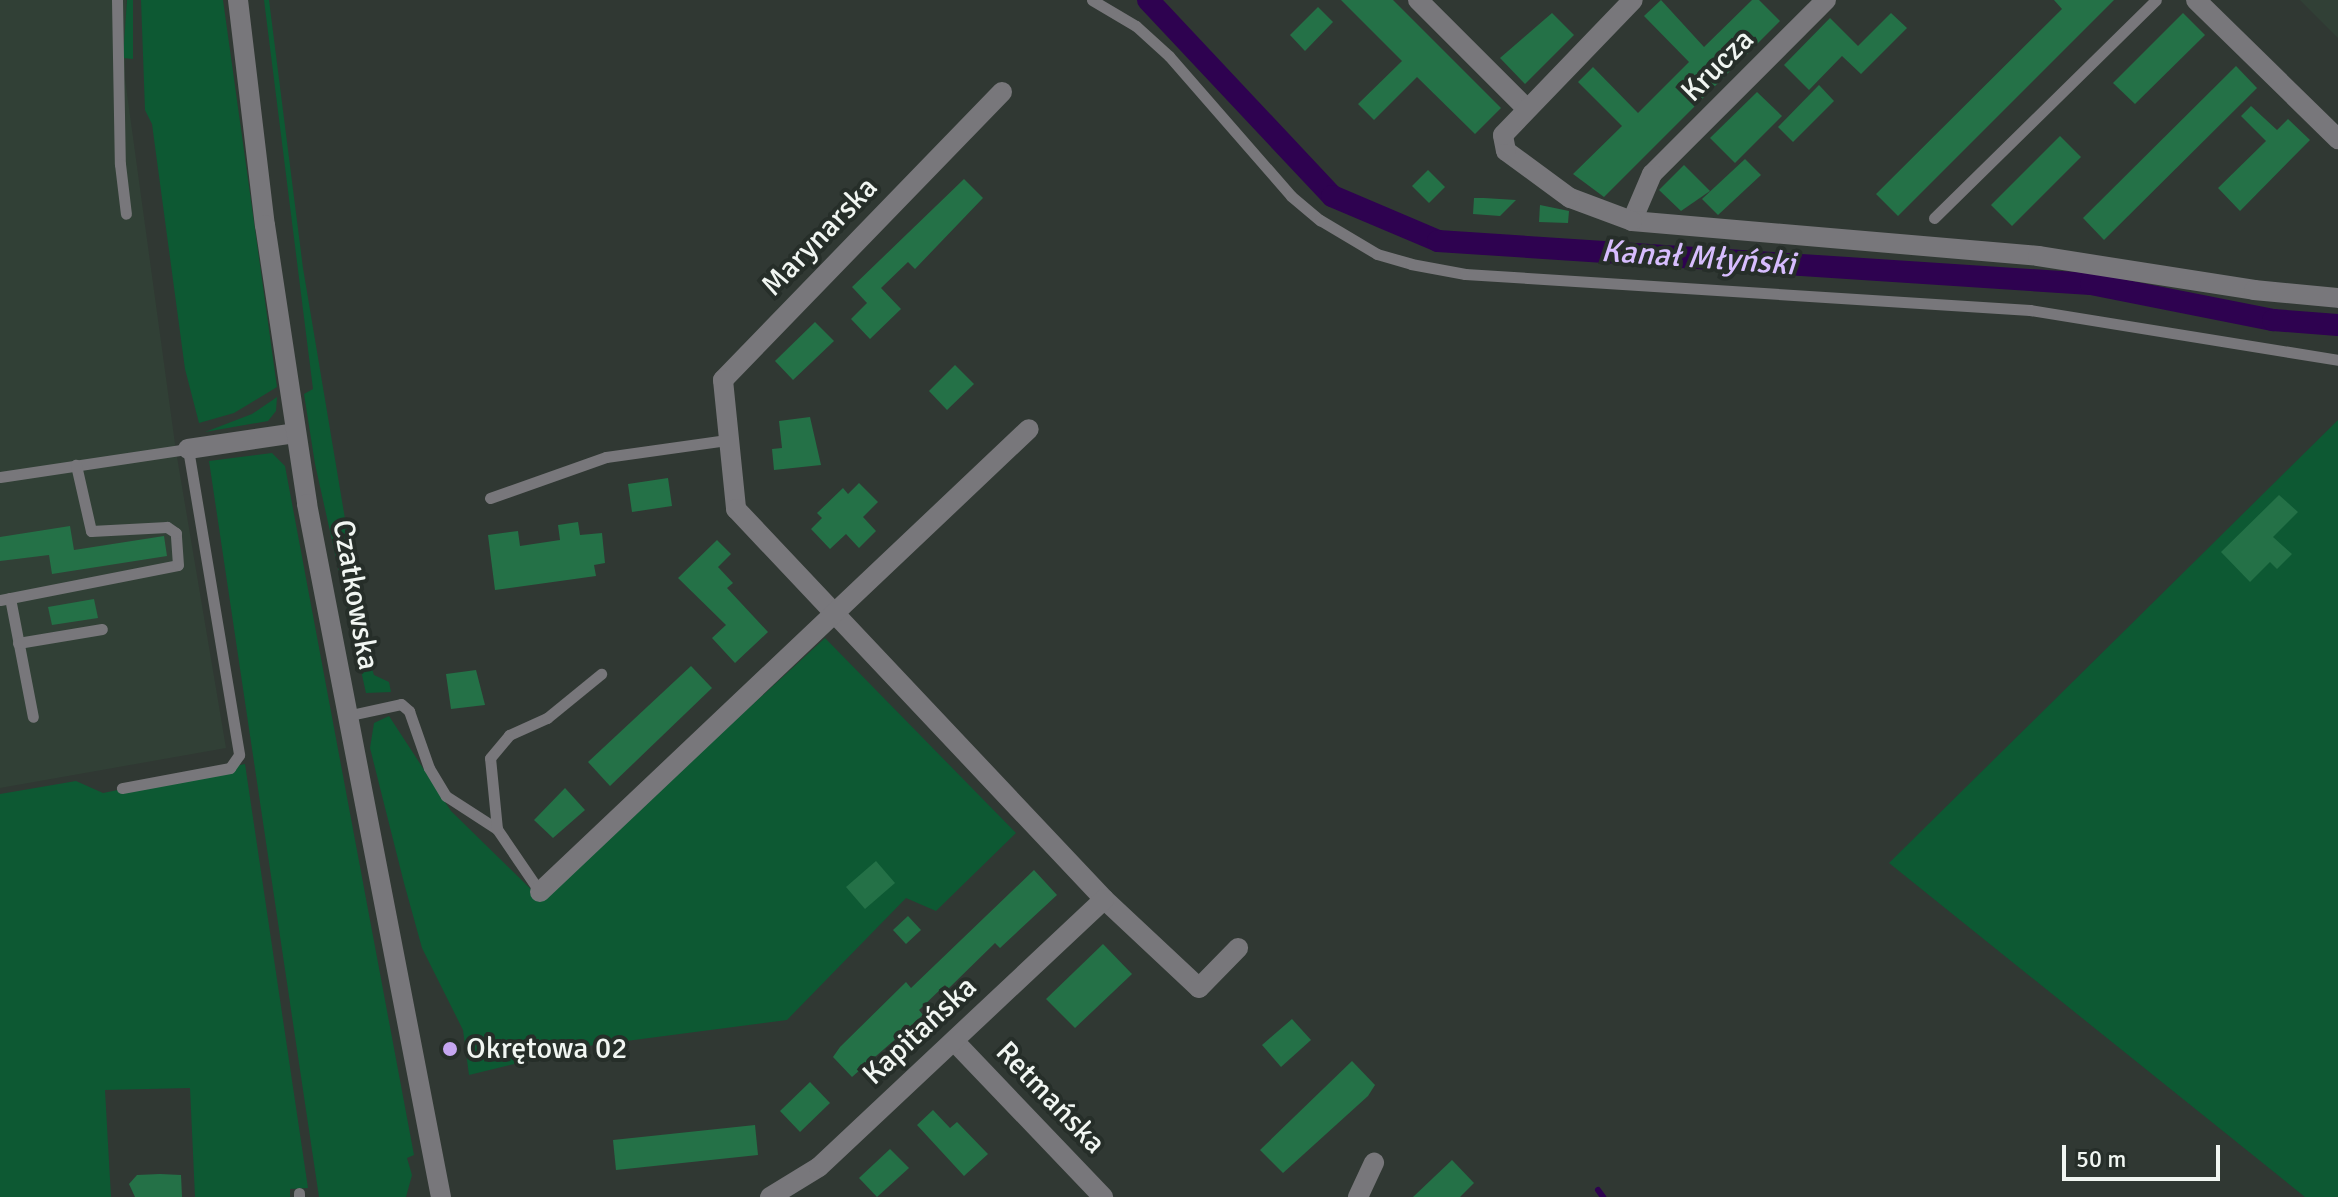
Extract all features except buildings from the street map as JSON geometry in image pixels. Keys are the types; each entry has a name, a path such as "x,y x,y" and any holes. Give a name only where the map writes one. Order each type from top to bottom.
{"street":[{"name":"Czatkowska","path":"238,0 295,433 346,716 441,1197"},
{"path":"1418,0 1527,109"},
{"path":"1633,0 1503,135 1506,151 1570,198 1632,221 2038,256 2254,290 2338,298"},
{"name":"Krucza","path":"1632,221 1652,174 1826,0"},
{"path":"2196,0 2338,139"},
{"name":"Marynarska","path":"831,615 736,509 723,380 1002,92"},
{"path":"540,892 1029,429"},
{"path":"188,449 295,433"},
{"path":"831,615 1104,899 1199,988 1238,948"},
{"name":"Kapitańska","path":"770,1197 819,1167 1104,899"},
{"name":"Retmańska","path":"954,1041 1103,1197"},
{"path":"1358,1197 1374,1163"}],"lane":[{"path":"117,0 120,164 126,214"},
{"path":"1092,0 1136,26 1169,56 1291,196 1320,220 1377,254 1411,264 1465,274 2030,310 2338,360"},
{"path":"1934,218 2156,0"},
{"path":"490,498 606,457 727,440"},
{"path":"0,477 188,449 239,755 230,768 122,788"},
{"path":"33,717 18,643 5,599 172,570 178,565 176,533 167,527 99,534 91,531 76,465"},
{"path":"18,643 102,629"},
{"path":"497,829 490,758 509,735 547,718 601,674"},
{"path":"346,716 401,704 409,711 429,768 446,796 497,829 540,892"}],"shaded area":[{"path":"0,0 126,0 125,79 176,451 226,748 0,788"},
{"path":"2300,0 2338,0 2338,38"}],"green space":[{"path":"127,0 133,0 133,59 123,58"},
{"path":"141,0 223,0 277,387 234,413 199,423 185,369 152,124 145,110"},
{"path":"264,0 269,0 303,268 368,656 374,675 389,682 391,692 366,693 315,464 304,394 313,389"},
{"path":"277,397 276,411 268,421 205,432 252,414"},
{"path":"2338,420 2338,1197 2305,1197 1889,863"},
{"path":"272,453 285,466 414,1155 407,1158 412,1175 406,1197 319,1197 209,461"},
{"path":"825,638 1016,833 936,911 906,898 787,1020 588,1046 469,1075 463,1030 422,948 404,883 370,748 374,723 389,716 451,811 541,899"},
{"path":"245,764 308,1188 290,1189 290,1197 195,1197 190,1088 105,1090 111,1197 0,1197 0,794 76,781 103,793"}],"waterway":[{"name":"Kanał Młyński","path":"1148,0 1332,196 1438,241 2091,284 2273,320 2338,325"},
{"path":"1598,1190 1603,1197"}],"place":[{"name":"Okrętowa 02","path":"450,1049"}]}
